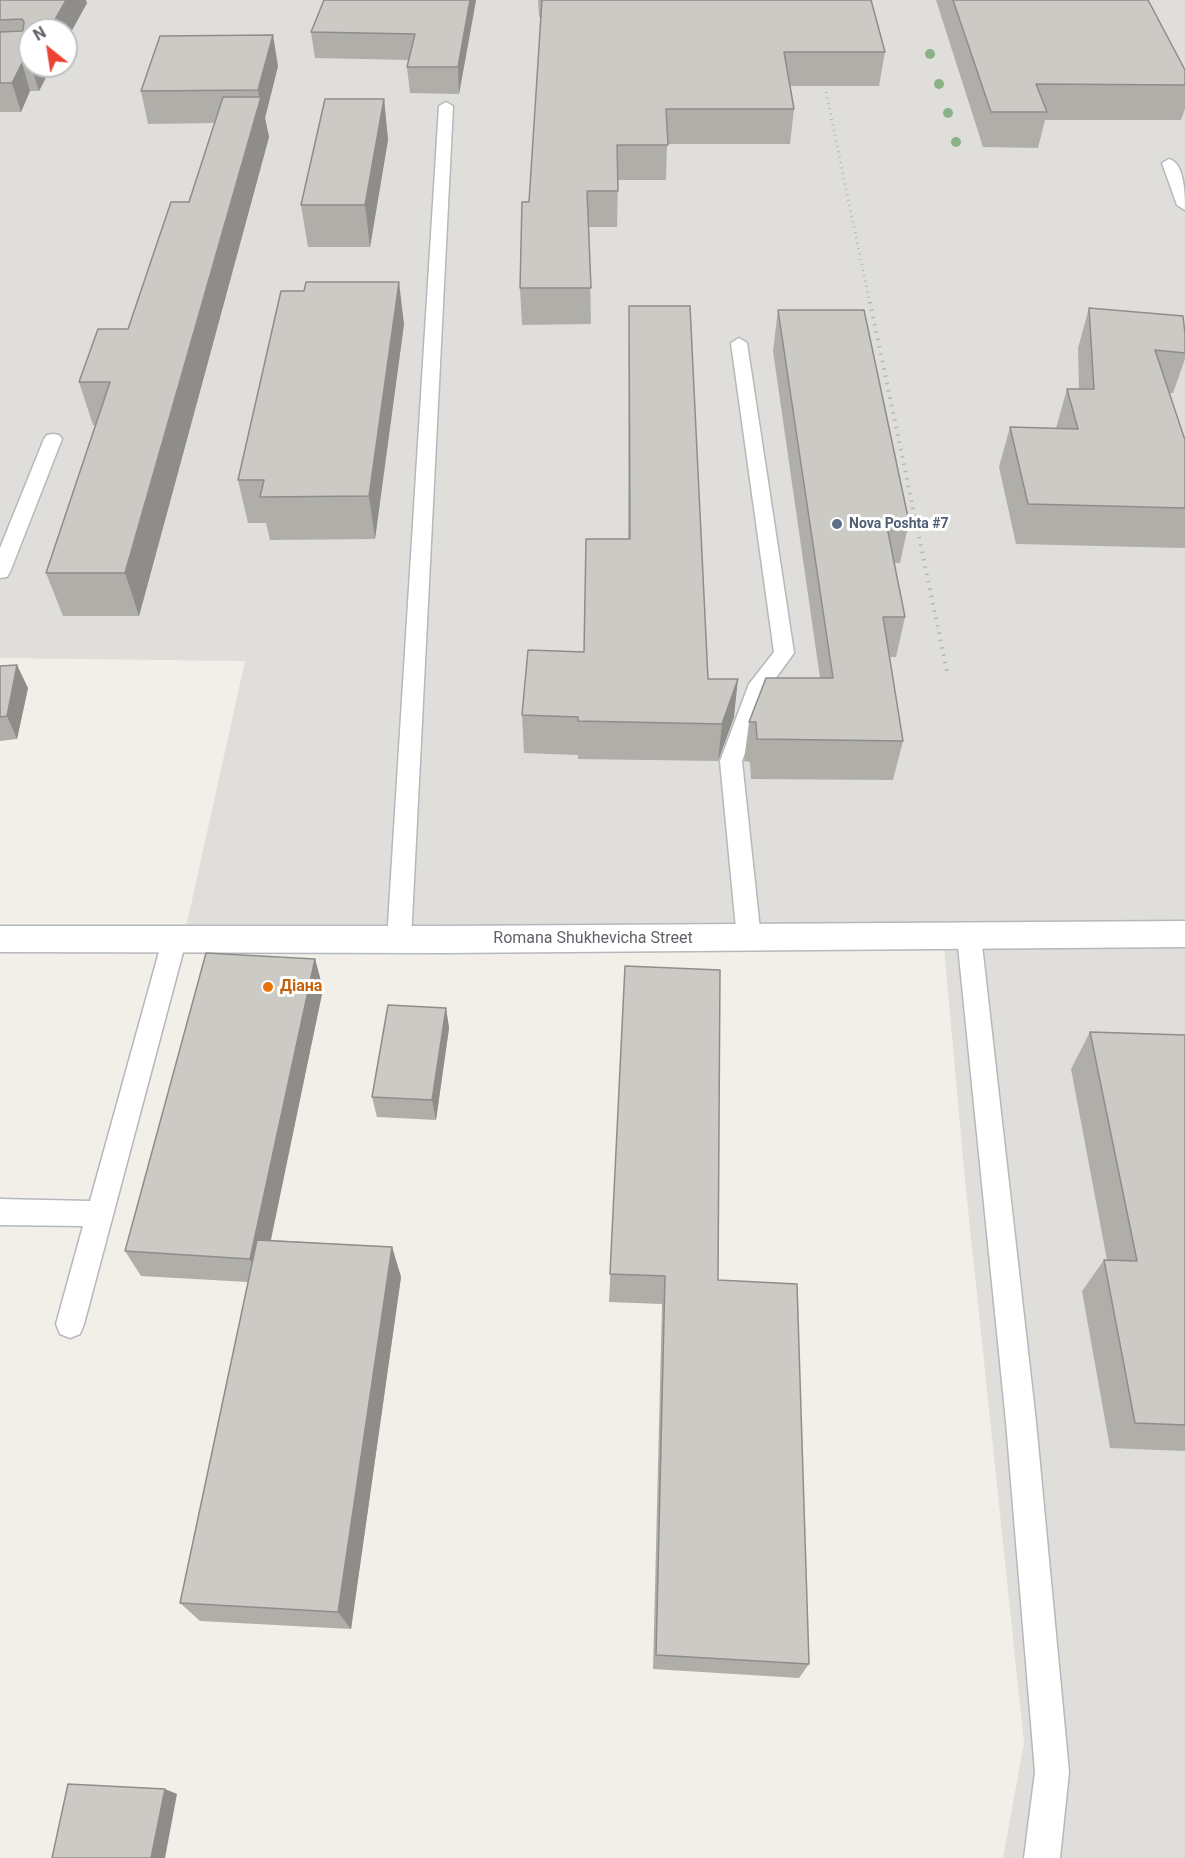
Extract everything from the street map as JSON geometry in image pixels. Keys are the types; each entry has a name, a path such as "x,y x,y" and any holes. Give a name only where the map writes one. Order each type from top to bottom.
{"street":[{"name":"Romana Shukhevicha Street","path":"0,939 174,941 749,939 1185,934"}],"lane":[{"path":"399,940 446,106"},
{"path":"1169,163 1185,205"},
{"path":"740,343 784,653 760,684 731,761 749,939"},
{"path":"0,572 53,439"},
{"path":"969,936 1021,1422 1052,1772 1042,1858"},
{"path":"70,1324 174,941"},
{"path":"0,1212 99,1214"}],"shaded area":[{"path":"0,0 1185,0 1185,1858 1003,1858 1024,1743 965,1180 943,936 183,941 245,661 0,658"}],"building":[{"path":"0,0 66,0 56,18 0,20"},
{"path":"324,0 470,0 458,67 407,67 415,34 311,32"},
{"path":"542,0 871,0 885,52 784,52 794,109 666,109 668,145 617,145 618,191 587,191 591,288 520,288 522,202 529,202"},
{"path":"953,0 1148,0 1185,70 1185,85 1036,84 1047,112 991,112"},
{"path":"18,31 18,71 12,83 0,83 0,32"},
{"path":"273,35 258,90 141,91 160,36"},
{"path":"223,97 261,97 125,573 46,573 110,382 79,382 98,329 128,329 171,202 189,202"},
{"path":"325,99 384,99 365,205 301,205"},
{"path":"306,282 399,282 369,496 260,497 264,480 238,480 281,291 304,291"},
{"path":"629,306 690,306 708,679 738,679 722,724 578,721 578,717 522,715 528,650 584,652 586,539 630,539"},
{"path":"1089,308 1183,316 1185,353 1155,350 1185,440 1185,508 1028,504 1010,427 1078,429 1067,389 1094,389"},
{"path":"778,310 864,310 909,522 886,522 905,617 883,617 903,741 757,739 756,722 749,722 766,678 833,678"},
{"path":"17,665 7,716 0,717 0,666"},
{"path":"206,953 315,959 250,1259 125,1251"},
{"path":"625,966 720,970 718,1280 797,1284 809,1664 656,1655 665,1276 610,1274"},
{"path":"388,1005 446,1008 432,1100 372,1097"},
{"path":"1090,1032 1185,1035 1185,1425 1135,1423 1104,1260 1137,1261"},
{"path":"257,1240 392,1247 338,1612 180,1603"},
{"path":"68,1784 165,1789 151,1858 52,1858"}],"railway":[{"path":"826,92 870,304"},
{"path":"870,302 947,671"}],"place":[{"name":"Nova Poshta #7","path":"837,524"},
{"name":"Діана","path":"268,987"}]}
